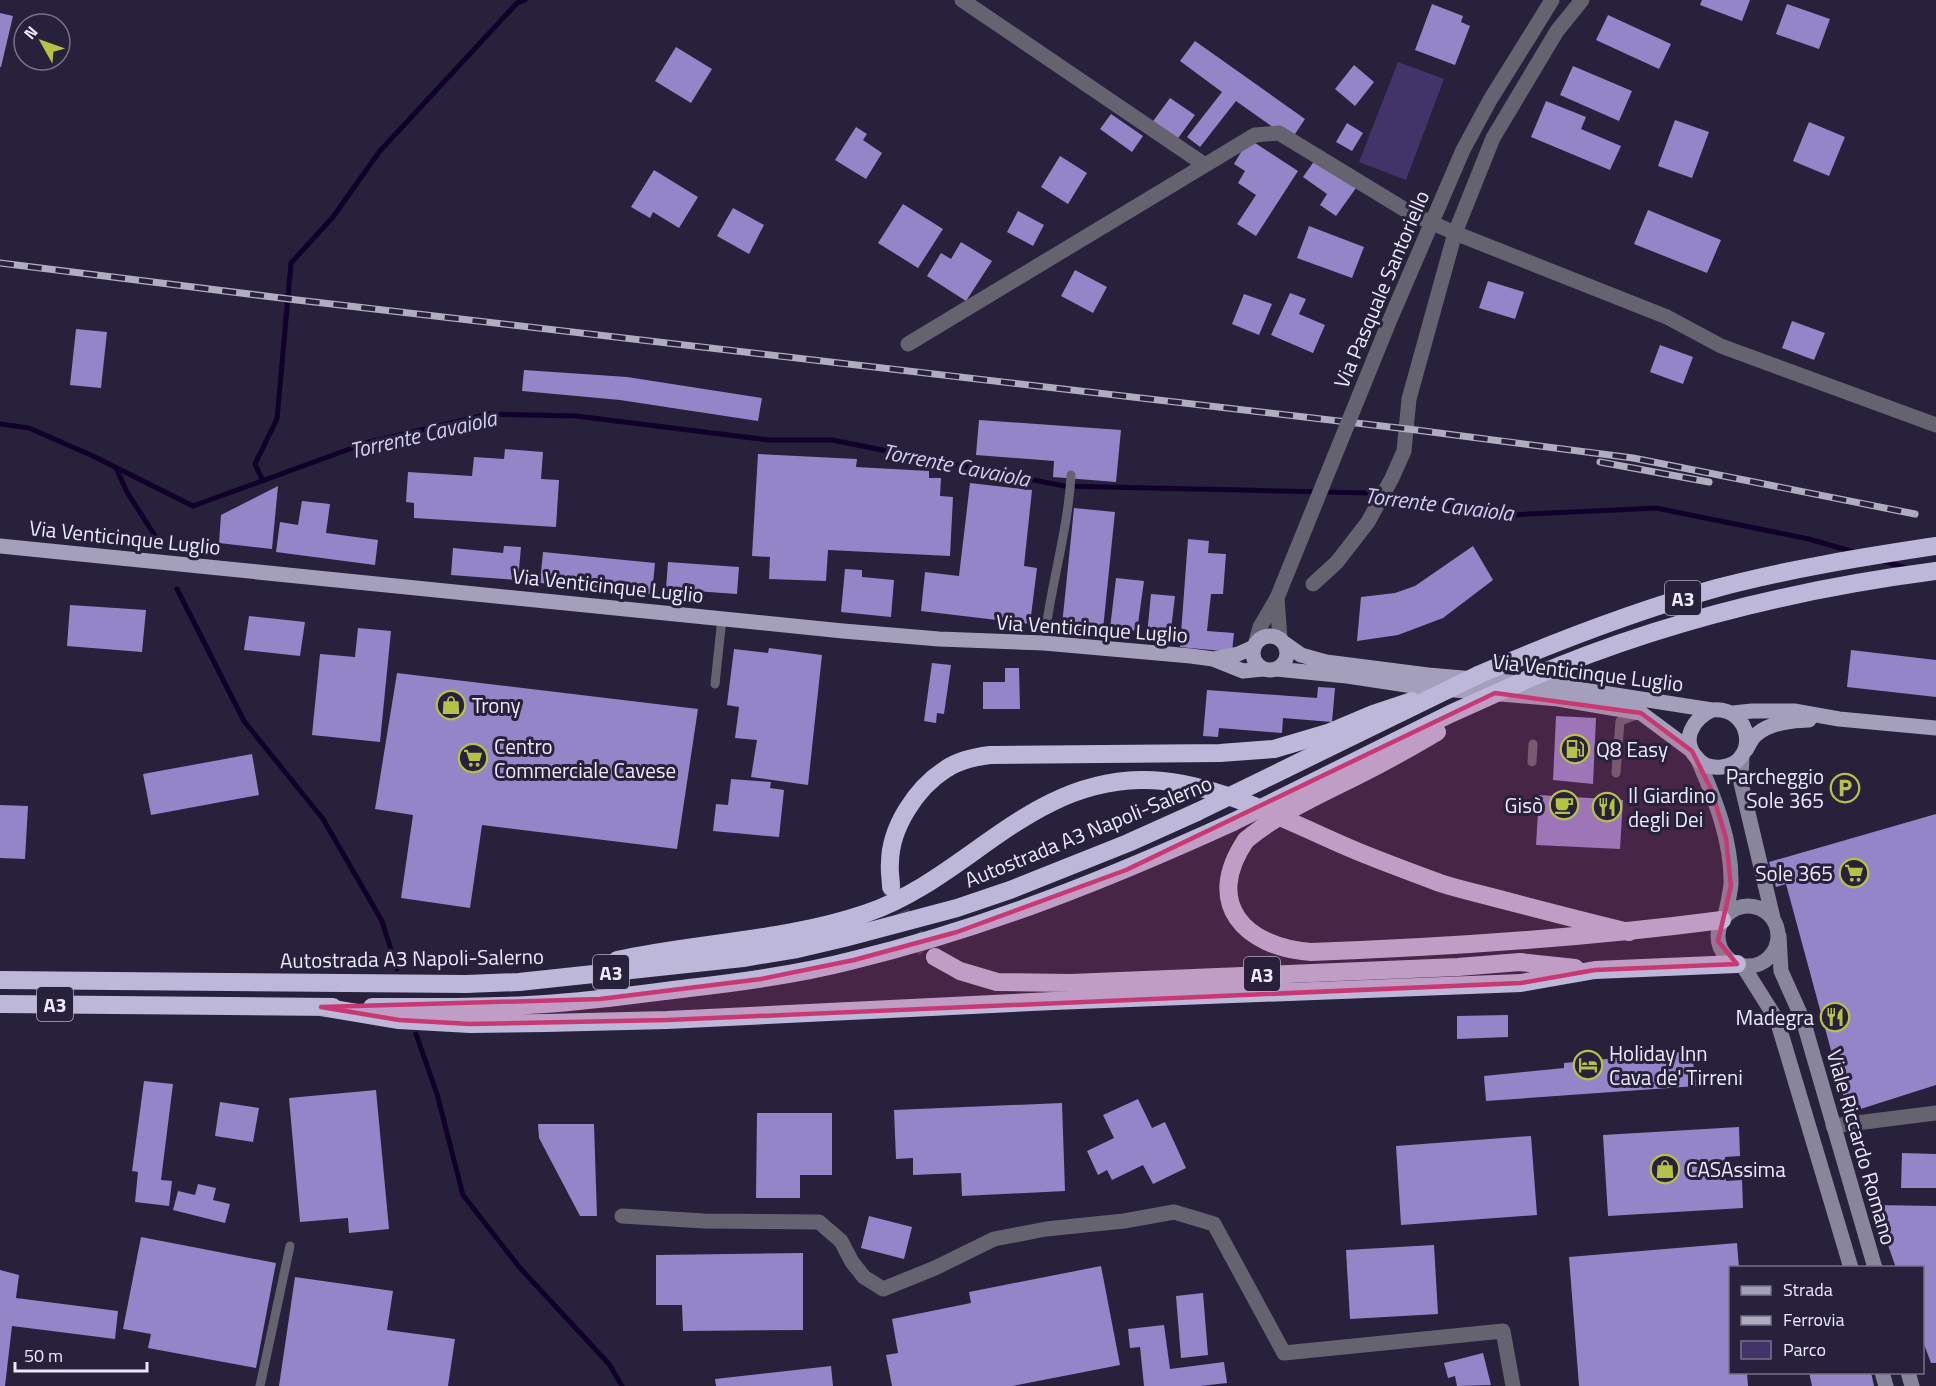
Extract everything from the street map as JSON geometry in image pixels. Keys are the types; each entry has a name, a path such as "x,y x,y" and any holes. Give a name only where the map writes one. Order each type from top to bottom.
{"highway":[{"name":"Autostrada A3 Napoli-Salerno","path":"0,980 409,985 519,982 743,958 797,949 957,908 1010,890 1128,843 1197,812 1440,693 1546,645 1606,623 1718,588 1824,564 1936,546"},
{"name":"A3","path":"0,1004 321,1007 555,1003 701,987 822,967 957,932 1126,870 1233,822 1323,775 1498,691 1591,654 1710,615 1765,600 1837,585 1936,571"},
{"path":"1498,691 1429,737 1389,760 1290,809 1264,825 1246,840 1230,871 1228,899 1236,916 1255,937 1289,950 1311,952 1460,945 1629,932 1724,918"},
{"name":"A3","path":"891,887 889,862 904,813 931,781 961,761 990,755 1243,753 1274,749 1328,733 1372,714 1440,693"},
{"path":"519,982 624,958 789,934 867,913 906,897 943,874 1018,820 1054,801 1088,787 1120,781 1167,780 1199,786 1291,822 1359,852 1445,884 1629,932"},
{"name":"A3","path":"935,957 960,972 998,982 1071,983 1520,962 1594,970"},
{"path":"321,1007 399,1020 470,1024 667,1020 1041,1001 1521,983 1594,970 1740,965"}],"main road":[{"name":"Via Venticinque Luglio","path":"0,546 915,637 1044,644 1213,659 1238,654 1269,636 1282,641 1301,655 1326,662 1428,675 1564,687 1732,713 1794,711 1839,719 1936,728"},
{"path":"1255,646 1253,657 1259,666 1269,669 1280,667 1287,653 1282,641"},
{"name":"Via Venticinque Luglio","path":"1213,659 1243,671 1269,669 1420,687 1558,699 1641,713 1706,765 1715,768 1727,766 1742,755 1757,734 1775,725 1794,720 1839,719"},
{"name":"Via Venticinque Luglio","path":"1695,756 1689,737 1691,727 1702,715 1712,710"},
{"path":"1732,713 1744,726 1747,736 1742,755"},
{"name":"Viale Riccardo Romano","path":"1742,755 1741,783 1773,918 1777,926 1780,971 1803,1020 1874,1266"},
{"path":"1695,756 1711,789 1728,849 1731,886 1724,918 1718,930 1718,941 1722,951 1728,959 1740,965 1754,966 1764,962 1772,955 1779,936"},
{"path":"1724,918 1738,907 1753,906 1767,912 1773,918"},
{"path":"1740,965 1777,1020 1850,1266"}],"street":[{"path":"962,0 1205,165"},
{"path":"1313,584 1336,562 1368,522 1404,451 1409,399 1415,372 1430,328 1455,233 1493,138 1557,31 1582,0"},
{"name":"Via Pasquale Santoriello","path":"1255,646 1260,627 1277,598 1389,322 1463,150 1549,2"},
{"path":"908,344 1255,135 1279,133 1412,214 1667,317 1721,346 1936,424"},
{"name":"Via Pasquale Santoriello","path":"1277,598 1282,641"},
{"path":"1833,1126 1936,1113"},
{"path":"622,1216 704,1221 819,1222 841,1242 864,1277 883,1289 935,1268 994,1239 1046,1229 1124,1221 1174,1212 1214,1224 1284,1353 1503,1331 1513,1386"}],"lane":[{"path":"1044,644 1048,611 1070,506 1071,475"},
{"path":"715,684 722,618"},
{"path":"1616,772 1620,721 1641,713"},
{"path":"1532,762 1533,744"},
{"path":"260,1386 290,1246"}],"highlighted area":[{"path":"1495,693 1641,713 1692,751 1711,789 1726,838 1731,886 1718,941 1737,964 1595,970 1521,983 667,1020 470,1024 399,1020 321,1007 600,999 761,979 854,960 957,932 1126,870"}],"green space":[{"path":"1398,62 1444,79 1406,180 1359,162"}],"building":[{"path":"1702,0 1750,0 1742,21 1700,5"},
{"path":"1432,4 1463,16 1461,22 1470,26 1455,65 1415,50"},
{"path":"1787,4 1830,19 1819,49 1776,34"},
{"path":"0,13 12,16 12,20 0,67"},
{"path":"1608,15 1671,44 1659,69 1596,40"},
{"path":"1195,41 1305,119 1291,140 1236,101 1200,147 1187,137 1222,92 1180,61"},
{"path":"676,47 712,69 691,103 655,81"},
{"path":"1354,65 1374,82 1355,106 1335,89"},
{"path":"1573,66 1632,91 1619,121 1560,95"},
{"path":"1170,98 1195,115 1176,141 1151,124"},
{"path":"1546,101 1586,117 1581,129 1621,146 1610,170 1531,137"},
{"path":"1111,114 1143,136 1132,152 1100,129"},
{"path":"1675,120 1709,132 1692,178 1658,166"},
{"path":"1809,122 1845,137 1829,176 1793,161"},
{"path":"1347,123 1363,133 1352,151 1336,142"},
{"path":"856,127 867,134 863,140 882,153 866,179 835,160"},
{"path":"1249,139 1298,171 1256,236 1237,224 1256,195 1238,183 1245,171 1234,164"},
{"path":"1060,156 1087,173 1068,204 1041,187"},
{"path":"1315,160 1356,188 1336,216 1320,205 1327,194 1303,177"},
{"path":"654,170 698,197 679,228 653,212 650,218 631,207"},
{"path":"903,204 943,229 918,268 878,243"},
{"path":"733,208 764,225 749,254 717,236"},
{"path":"1648,210 1721,240 1707,273 1634,244"},
{"path":"1018,211 1044,225 1033,246 1007,232"},
{"path":"1309,226 1364,247 1352,278 1297,258"},
{"path":"961,242 992,261 966,301 927,276 941,253 951,259"},
{"path":"1075,270 1107,287 1093,313 1061,296"},
{"path":"1488,281 1524,292 1515,319 1479,308"},
{"path":"1290,293 1306,299 1299,314 1325,325 1313,353 1271,335"},
{"path":"1244,294 1272,304 1259,335 1232,324"},
{"path":"1792,321 1825,333 1814,360 1782,348"},
{"path":"76,329 107,332 101,388 70,385"},
{"path":"1660,345 1693,357 1683,384 1650,372"},
{"path":"524,370 627,377 762,398 758,421 620,400 522,391"},
{"path":"979,420 1121,430 1116,482 1053,477 1054,461 976,455"},
{"path":"505,449 543,452 541,479 559,480 556,527 414,518 414,503 406,502 408,472 472,476 474,457 504,459"},
{"path":"758,454 857,459 856,467 929,471 929,478 941,478 940,496 953,497 950,556 828,550 826,581 769,579 770,557 752,556"},
{"path":"970,483 1032,490 1024,566 1037,568 1030,624 921,611 925,572 959,576"},
{"path":"278,486 272,549 219,543 221,515"},
{"path":"302,501 330,504 326,533 378,540 375,565 276,552 280,522 298,525"},
{"path":"1074,508 1115,512 1102,639 1061,635"},
{"path":"1188,539 1209,541 1208,553 1226,554 1223,594 1211,594 1207,631 1234,633 1232,652 1180,647"},
{"path":"504,546 521,547 518,580 451,575 453,548 503,553"},
{"path":"1473,546 1493,580 1443,618 1398,635 1357,641 1361,597 1395,593 1415,586"},
{"path":"543,552 655,563 652,594 540,583"},
{"path":"668,562 739,567 737,594 666,589"},
{"path":"845,569 862,570 862,577 894,580 891,617 841,612"},
{"path":"1116,578 1144,581 1137,631 1110,628"},
{"path":"1151,594 1175,596 1170,638 1147,635"},
{"path":"70,605 146,610 142,652 67,646"},
{"path":"249,616 305,622 300,656 244,650"},
{"path":"358,628 391,631 380,742 312,735 320,654 355,657"},
{"path":"769,648 822,655 808,785 751,777 757,740 735,738 739,707 727,705 734,649 768,653"},
{"path":"1851,650 1936,660 1936,697 1847,687"},
{"path":"932,663 951,665 944,714 937,713 936,723 924,721"},
{"path":"1005,668 1019,668 1020,709 983,709 983,682 1005,682"},
{"path":"397,673 698,709 677,849 482,825 470,908 401,898 413,815 375,809"},
{"path":"1318,687 1335,688 1332,722 1283,718 1282,733 1219,728 1218,737 1203,736 1207,690 1317,698"},
{"name":"Q8 Easy","path":"1556,716 1596,718 1593,784 1553,780"},
{"path":"252,754 259,795 151,815 143,774"},
{"path":"731,779 771,782 770,788 784,790 779,837 713,831 716,804 728,805"},
{"path":"1539,795 1623,800 1620,849 1536,845"},
{"path":"0,805 28,806 25,859 0,858"},
{"path":"1936,814 1936,1085 1848,1113 1786,884 1776,887 1769,862"},
{"path":"1508,1015 1508,1037 1457,1039 1457,1016"},
{"path":"1691,1051 1697,1086 1486,1101 1484,1076 1564,1068 1564,1063"},
{"path":"144,1081 173,1084 161,1180 172,1181 169,1206 135,1202 138,1172 132,1171"},
{"path":"376,1090 389,1229 349,1233 348,1218 300,1222 289,1098"},
{"path":"1138,1099 1152,1128 1165,1122 1186,1168 1153,1184 1143,1165 1112,1180 1107,1170 1098,1175 1087,1151 1114,1138 1103,1115"},
{"path":"220,1102 259,1108 253,1142 215,1136"},
{"path":"1062,1103 1065,1191 962,1196 961,1173 913,1175 913,1158 896,1159 894,1110"},
{"path":"757,1113 832,1113 832,1175 800,1175 800,1198 756,1198"},
{"path":"538,1124 594,1124 597,1216 580,1216 539,1138"},
{"name":"CASAssima","path":"1739,1127 1740,1156 1725,1157 1726,1181 1742,1180 1743,1208 1608,1216 1603,1135"},
{"path":"1531,1136 1537,1215 1401,1225 1396,1146"},
{"path":"1902,1153 1936,1154 1936,1188 1901,1188"},
{"path":"198,1184 216,1188 213,1200 230,1204 225,1223 173,1210 178,1191 195,1195"},
{"path":"1874,1205 1936,1206 1936,1363 1931,1363 1924,1344 1924,1266 1895,1266"},
{"path":"869,1216 912,1227 904,1259 861,1248"},
{"path":"141,1237 276,1263 256,1368 148,1348 151,1334 123,1329"},
{"path":"1737,1243 1739,1266 1729,1266 1729,1374 1747,1374 1748,1386 1579,1386 1569,1257"},
{"path":"1434,1245 1438,1314 1350,1319 1346,1250"},
{"path":"803,1253 803,1330 683,1331 682,1305 656,1305 656,1255"},
{"path":"1101,1266 1120,1365 1012,1386 892,1386 886,1355 898,1353 892,1319 971,1303 969,1292"},
{"path":"0,1270 19,1275 16,1298 118,1311 115,1339 12,1326 5,1386 0,1386"},
{"path":"295,1277 393,1291 387,1330 455,1339 448,1386 279,1386"},
{"path":"1203,1293 1208,1355 1181,1358 1176,1296"},
{"path":"1164,1325 1170,1369 1224,1362 1227,1383 1200,1386 1144,1386 1140,1347 1130,1348 1128,1329"},
{"path":"1483,1353 1491,1385 1457,1386 1455,1376 1448,1378 1444,1363"},
{"path":"831,1366 833,1386 716,1386 715,1379"},
{"path":"1809,1374 1871,1374 1874,1386 1812,1386"}],"waterway":[{"path":"263,481 255,464 277,419 291,263 333,217 379,152 517,3 525,0"},
{"name":"Torrente Cavaiola","path":"0,424 29,428 93,456 193,506 366,443 489,414 576,416 769,440 832,440 1064,486 1368,493 1510,515 1656,508 1809,539 1854,552"},
{"path":"116,468 127,492 157,539"},
{"name":"Torrente Cavaiola","path":"1883,561 1909,569"},
{"path":"177,589 244,721 323,819 382,921 397,969"},
{"path":"416,1034 437,1094 463,1195 520,1268 609,1364 622,1386"}],"tunnel":[{"path":"891,887 908,926 920,943 935,957"}],"railway":[{"path":"0,263 297,300 1416,430 1633,458 1915,514"},
{"path":"1600,462 1709,482"}],"place":[{"name":"Trony","path":"451,705"},
{"name":"Q8 Easy","path":"1575,749"},
{"name":"Centro Commerciale Cavese","path":"473,758"},
{"name":"Parcheggio Sole 365","path":"1845,788"},
{"name":"Gisò","path":"1564,805"},
{"name":"Il Giardino degli Dei","path":"1607,807"},
{"name":"Sole 365","path":"1854,873"},
{"name":"Madegra","path":"1835,1017"},
{"name":"Holiday Inn Cava de' Tirreni","path":"1588,1065"},
{"name":"CASAssima","path":"1665,1169"}]}
